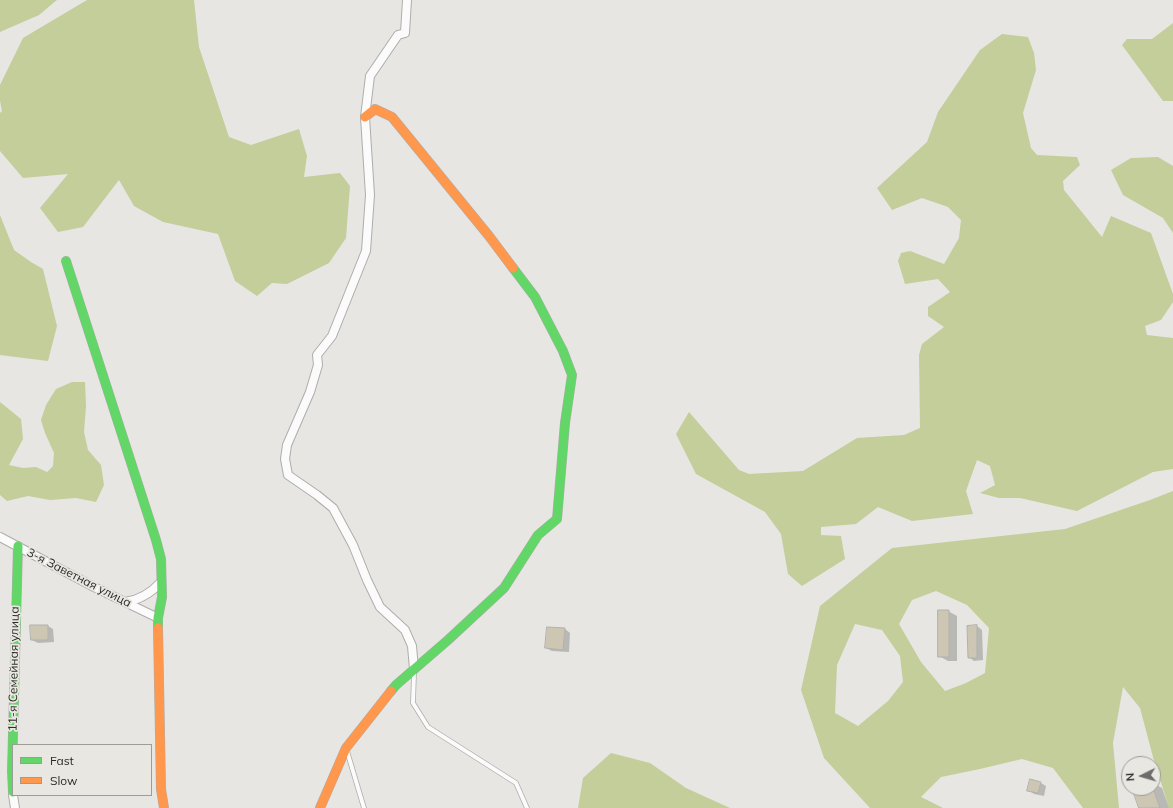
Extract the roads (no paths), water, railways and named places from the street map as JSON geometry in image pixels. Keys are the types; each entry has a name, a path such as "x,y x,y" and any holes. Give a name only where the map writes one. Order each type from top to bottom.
{"street":[{"path":"408,0 405,33 398,35 370,76 365,117 370,195 366,251 332,336 317,355 318,365 310,392 287,445 285,459 288,475 333,508 353,545 380,607 405,630 412,646 414,669"},
{"path":"320,808 346,748 396,685 448,640 504,588 538,535 557,519 565,423 572,375 563,351 535,297 489,236 392,117 375,109 365,117"},
{"path":"66,261 161,559 162,597 158,618 161,789 164,808"},
{"name":"3-я Заветная улица","path":"0,537 94,587 158,618"},
{"name":"11-я Семейная улица","path":"13,744 18,546"},
{"path":"125,602 140,599 156,588 161,582"},
{"name":"11-я Семейная улица","path":"13,796 15,808"}],"lane":[{"path":"414,669 413,703 428,726 516,783 528,808"},
{"path":"346,748 364,808"}]}
